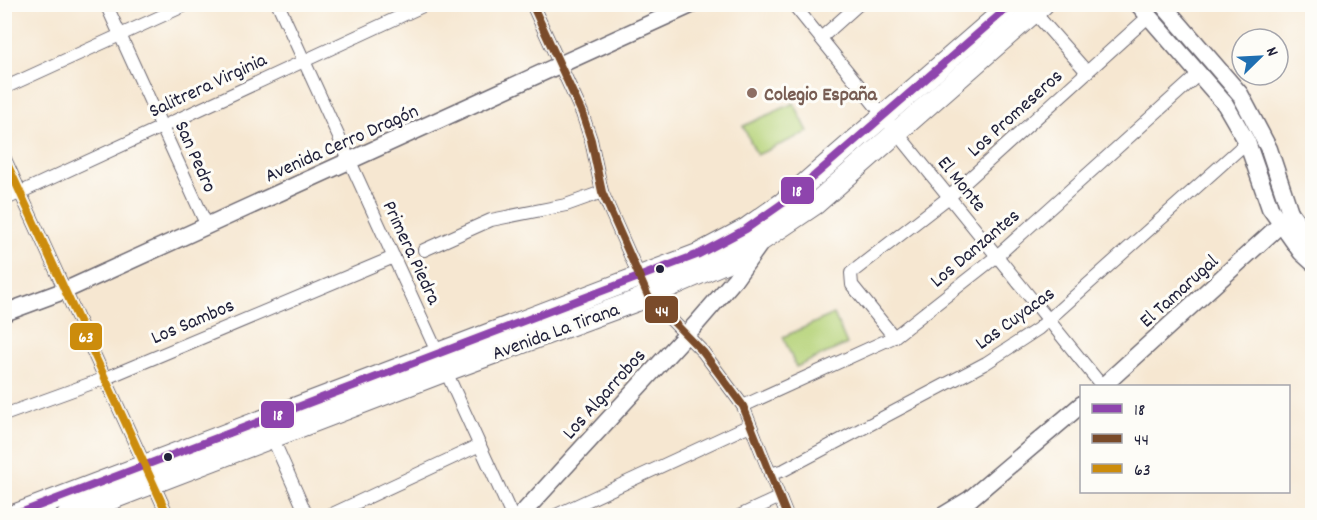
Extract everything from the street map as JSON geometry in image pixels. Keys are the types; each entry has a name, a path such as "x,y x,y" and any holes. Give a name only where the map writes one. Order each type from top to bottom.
{"highway":[{"name":"Avenida La Tirana","path":"644,287 765,216 884,117 1012,4"},
{"name":"Avenida La Tirana","path":"67,516 150,474 442,362 644,287 708,272 761,242 814,204 1039,8"},
{"name":"Avenida La Tirana","path":"12,516 272,437 442,362"}],"street":[{"name":"San Pedro","path":"106,4 207,226"},
{"path":"4,88 188,4"},
{"name":"Primera Piedra","path":"278,4 512,516"},
{"name":"Salitrera Virginia","path":"4,200 427,4"},
{"path":"532,4 587,127 602,192 644,287 703,352 743,406 787,516"},
{"name":"Avenida Cerro Dragón","path":"4,313 66,290 693,4"},
{"name":"El Monte","path":"793,4 1100,385"},
{"path":"820,38 859,4"},
{"path":"1162,4 1240,94 1269,149 1286,218 1312,262"},
{"path":"1039,8 1087,72"},
{"path":"1143,10 1226,104 1247,142 1269,208 1286,218 1312,241"},
{"name":"Los Promeseros","path":"894,337 852,285 851,273 949,197 1087,72 1143,10"},
{"name":"Los Danzantes","path":"743,406 894,337 997,256 1200,73"},
{"name":"Las Cuyacas","path":"770,474 783,470 986,363 1049,321 1247,142"},
{"path":"4,157 168,516"},
{"path":"424,250 491,220 566,205 602,192"},
{"name":"El Tamarugal","path":"1104,385 1286,218"},
{"name":"Los Algarrobos","path":"520,516 686,335 735,279 761,242"},
{"name":"Los Sambos","path":"4,416 106,378 394,257"},
{"path":"942,516 970,499 1080,406"},
{"path":"554,516 750,424"},
{"path":"272,437 307,516"},
{"path":"328,516 480,445"},
{"path":"739,516 778,498"}],"green space":[{"path":"794,103 808,132 757,155 743,126"},
{"path":"834,314 847,344 796,367 783,337"}],"transit line":[{"name":"44","path":"532,4 582,113 591,140 602,192 648,296 703,352 743,406 787,516"},
{"name":"18","path":"12,516 699,254 746,229 783,203 1012,4"},
{"name":"63","path":"4,157 168,516"}],"place":[{"name":"Colegio España","path":"752,93"}]}
